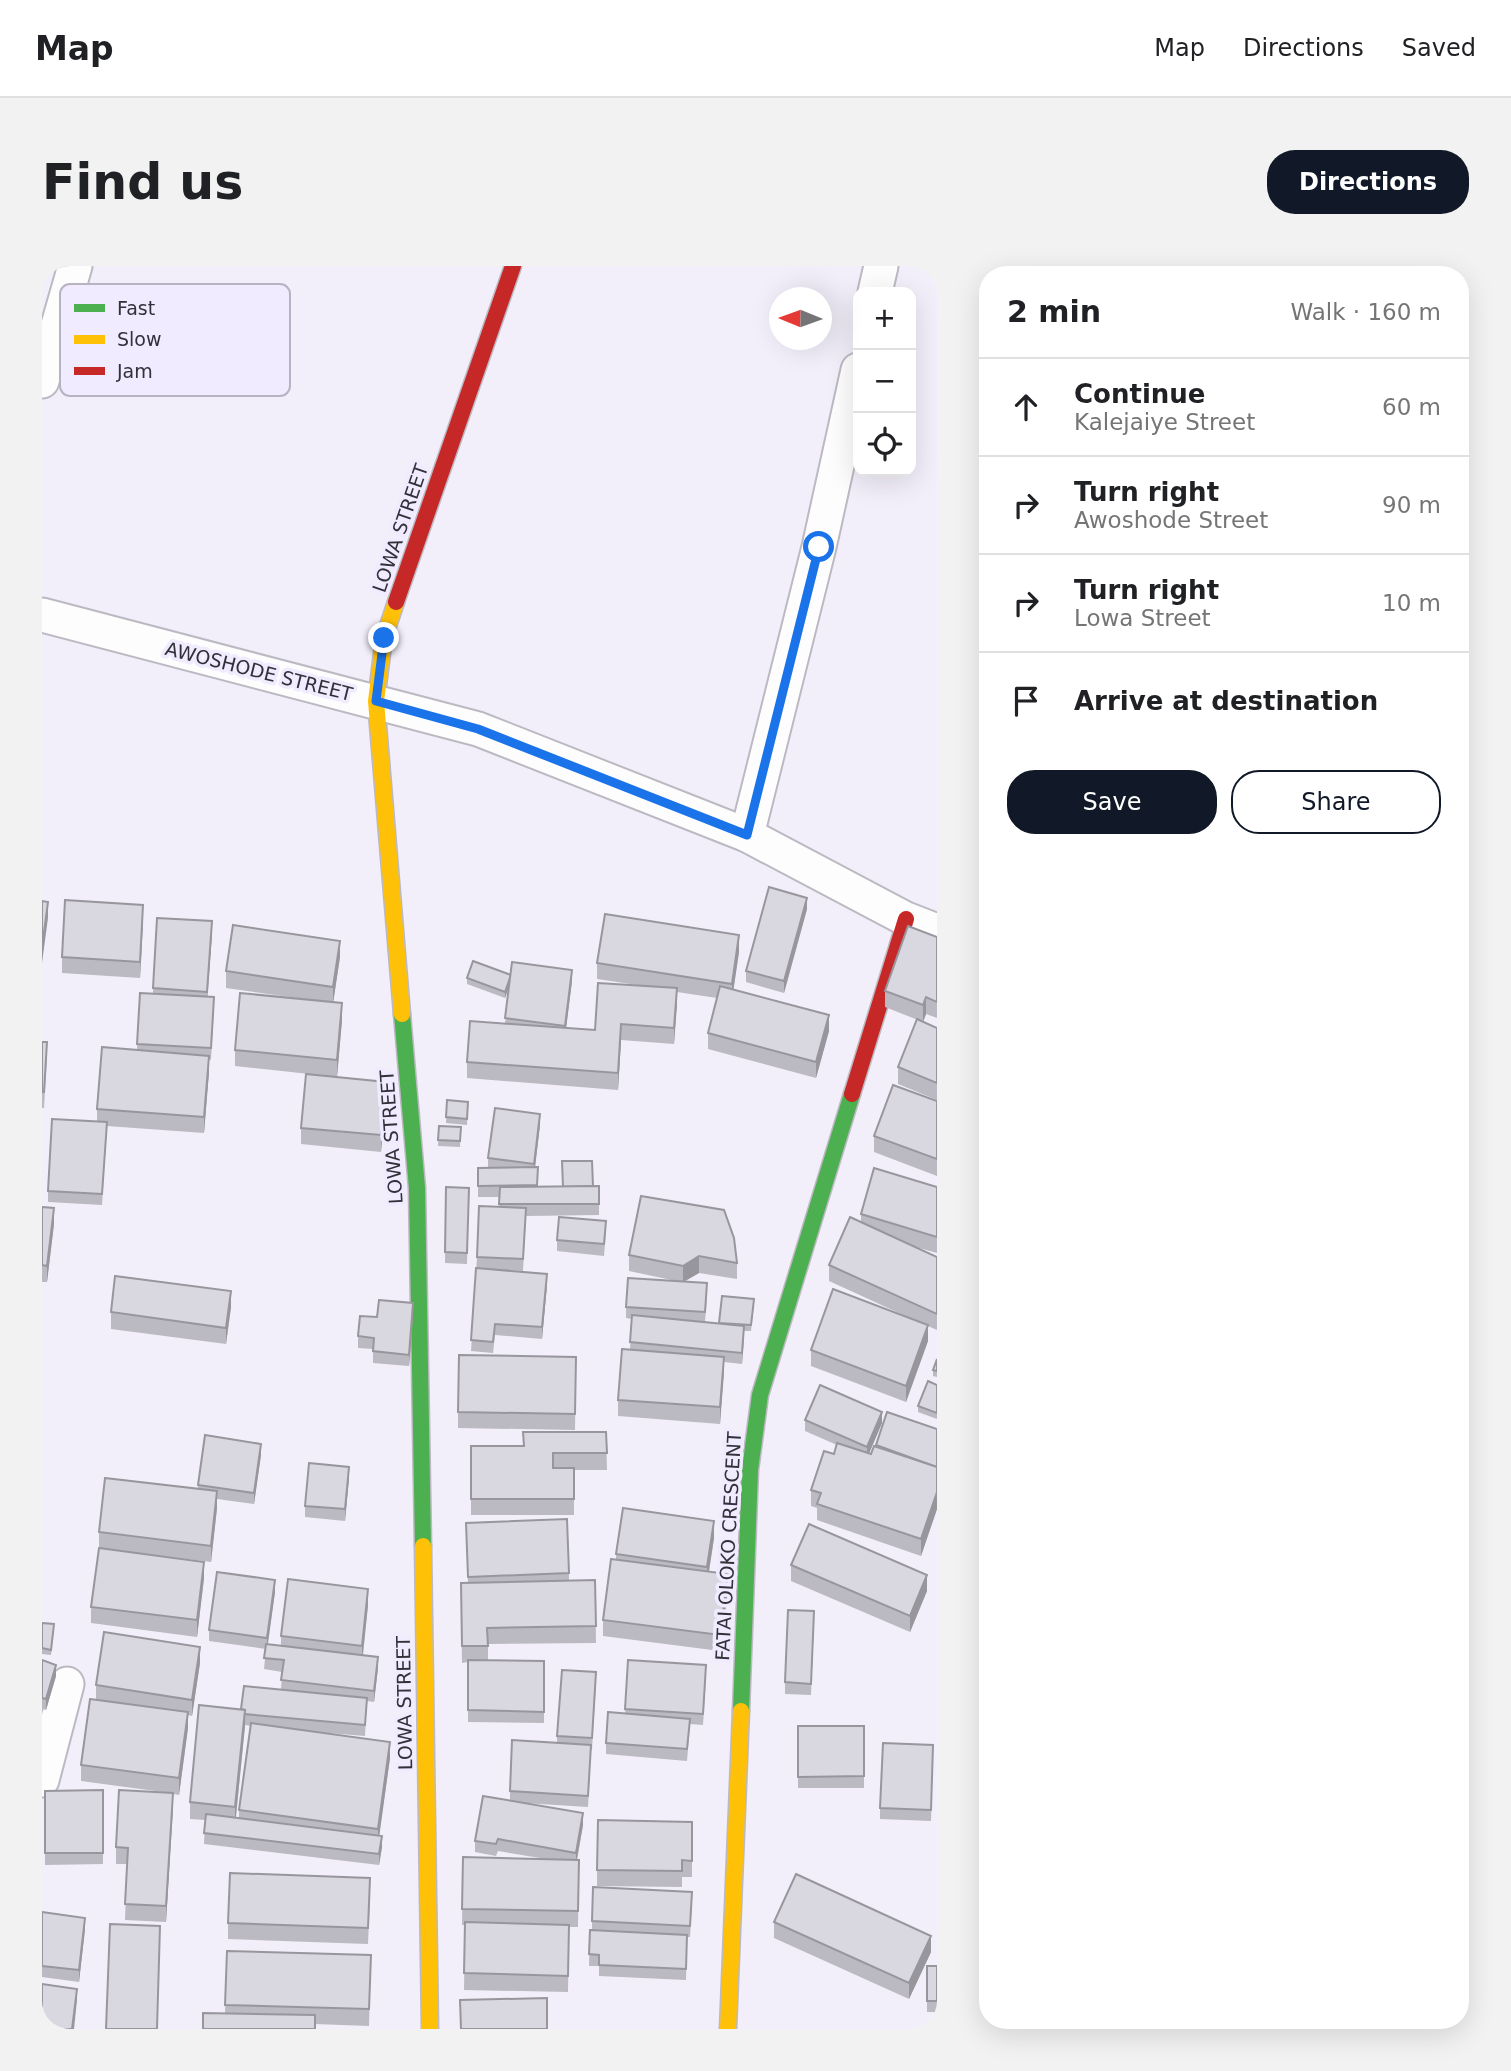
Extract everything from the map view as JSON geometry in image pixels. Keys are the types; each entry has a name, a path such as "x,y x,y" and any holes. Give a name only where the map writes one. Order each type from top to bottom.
{"street":[{"path":"70,284 75,266"},
{"name":"LOWA STREET","path":"430,2029 417,1188 376,701 384,638 513,266"},
{"path":"877,287 881,266"},
{"path":"42,381 60,318"},
{"path":"747,835 819,547 853,393"},
{"name":"AWOSHODE STREET","path":"42,615 478,729 747,835 906,919 937,931"},
{"name":"FATAI OLOKO CRESCENT","path":"728,2029 750,1470 760,1395 906,919"},
{"path":"42,1780 67,1684"}],"building":[{"path":"769,887 807,898 784,981 746,971"},
{"path":"65,900 143,905 140,962 62,957"},
{"path":"42,901 48,902 42,947"},
{"path":"605,914 739,935 732,984 597,963"},
{"path":"157,918 212,921 207,992 153,988"},
{"path":"233,925 340,941 333,987 226,971"},
{"path":"908,926 937,937 937,1002 926,997 923,1005 885,991"},
{"path":"473,961 511,975 505,992 467,978"},
{"path":"512,962 572,970 565,1026 505,1018"},
{"path":"598,983 677,988 674,1028 621,1024 618,1073 467,1062 470,1021 595,1030"},
{"path":"720,986 829,1015 816,1062 708,1033"},
{"path":"140,993 214,997 211,1048 137,1044"},
{"path":"240,993 342,1003 337,1060 235,1050"},
{"path":"917,1019 937,1028 937,1083 898,1067"},
{"path":"42,1042 47,1042 44,1092 42,1092"},
{"path":"102,1047 209,1056 204,1117 97,1109"},
{"path":"306,1074 386,1082 381,1135 301,1128"},
{"path":"893,1085 937,1101 937,1159 874,1136"},
{"path":"447,1100 468,1102 467,1119 446,1117"},
{"path":"495,1108 540,1114 534,1164 488,1158"},
{"path":"52,1119 107,1122 102,1194 48,1191"},
{"path":"439,1126 461,1127 460,1141 438,1140"},
{"path":"562,1161 592,1161 593,1186 563,1187"},
{"path":"538,1167 537,1185 478,1186 478,1168"},
{"path":"874,1168 937,1187 937,1237 861,1214"},
{"path":"599,1186 599,1204 499,1204 500,1187"},
{"path":"446,1187 469,1188 467,1253 445,1252"},
{"path":"641,1196 724,1210 734,1238 737,1263 699,1256 683,1266 629,1255"},
{"path":"479,1206 526,1208 523,1259 477,1257"},
{"path":"42,1207 54,1208 47,1266 42,1265"},
{"path":"559,1217 606,1221 604,1244 557,1240"},
{"path":"850,1217 937,1257 937,1314 829,1265"},
{"path":"476,1268 547,1274 542,1327 495,1324 493,1342 471,1340"},
{"path":"115,1276 231,1291 226,1328 111,1312"},
{"path":"628,1278 707,1283 705,1312 626,1307"},
{"path":"833,1289 928,1325 906,1386 811,1350"},
{"path":"722,1296 754,1299 751,1325 719,1323"},
{"path":"379,1300 413,1303 409,1355 373,1351 374,1338 358,1336 360,1316 377,1317"},
{"path":"632,1315 744,1326 742,1353 630,1342"},
{"path":"622,1349 724,1357 720,1407 618,1400"},
{"path":"459,1355 576,1357 575,1414 458,1412"},
{"path":"928,1381 937,1385 937,1413 918,1406"},
{"path":"820,1385 882,1412 867,1447 805,1420"},
{"path":"887,1412 937,1429 937,1467 876,1445"},
{"path":"523,1432 606,1432 607,1453 553,1453 553,1468 574,1468 574,1499 471,1499 471,1446 524,1446"},
{"path":"205,1435 261,1444 254,1493 198,1485"},
{"path":"837,1443 871,1454 874,1446 937,1467 937,1492 921,1539 817,1504 821,1493 811,1490 824,1451 834,1454"},
{"path":"309,1463 349,1467 345,1509 305,1506"},
{"path":"105,1478 217,1491 211,1546 99,1532"},
{"path":"623,1508 714,1521 707,1567 616,1554"},
{"path":"567,1519 569,1573 468,1577 466,1523"},
{"path":"809,1524 927,1575 910,1616 791,1565"},
{"path":"99,1548 204,1562 197,1620 91,1607"},
{"path":"611,1559 728,1574 720,1635 603,1620"},
{"path":"217,1572 275,1580 267,1638 209,1630"},
{"path":"288,1579 368,1589 362,1646 281,1636"},
{"path":"595,1580 596,1626 487,1628 488,1646 462,1646 461,1583"},
{"path":"788,1610 814,1611 811,1684 785,1682"},
{"path":"42,1623 54,1624 51,1650 42,1648"},
{"path":"104,1632 200,1647 192,1700 96,1685"},
{"path":"266,1644 378,1657 374,1691 281,1680 284,1660 264,1658"},
{"path":"42,1660 56,1665 46,1699 42,1698"},
{"path":"468,1660 544,1661 544,1712 468,1710"},
{"path":"628,1660 706,1665 703,1714 625,1709"},
{"path":"562,1670 596,1672 592,1738 557,1736"},
{"path":"244,1686 367,1698 365,1725 244,1714 245,1710 241,1709"},
{"path":"90,1699 188,1712 179,1778 81,1765"},
{"path":"199,1705 245,1710 235,1807 190,1802"},
{"path":"608,1712 690,1719 687,1749 606,1743"},
{"path":"251,1723 390,1742 378,1829 239,1810"},
{"path":"798,1726 864,1726 864,1776 798,1777"},
{"path":"512,1740 591,1745 588,1796 510,1791"},
{"path":"883,1743 933,1745 931,1810 880,1808"},
{"path":"103,1790 103,1853 45,1853 45,1791"},
{"path":"119,1790 173,1793 166,1906 125,1904 128,1848 116,1847"},
{"path":"483,1796 583,1813 576,1853 498,1839 496,1844 475,1841"},
{"path":"206,1814 382,1836 379,1854 204,1833"},
{"path":"598,1820 692,1822 692,1861 682,1860 682,1871 597,1870"},
{"path":"463,1857 579,1860 578,1911 462,1909"},
{"path":"230,1873 370,1878 368,1928 228,1923"},
{"path":"796,1874 931,1936 909,1983 774,1922"},
{"path":"593,1887 692,1892 690,1926 592,1921"},
{"path":"42,1912 85,1918 79,1970 42,1966"},
{"path":"465,1922 569,1925 568,1976 464,1973"},
{"path":"110,1924 160,1926 157,2029 106,2029"},
{"path":"590,1930 687,1935 686,1969 599,1965 599,1955 589,1954"},
{"path":"227,1951 371,1955 369,2009 225,2005"},
{"path":"927,1966 937,1966 937,2001 927,2001"},
{"path":"42,1984 77,1989 72,2029 42,2029"},
{"path":"547,1998 547,2029 461,2029 460,2000"},
{"path":"203,2013 315,2015 315,2029 203,2029"}],"traffic: fast":[{"path":"402,1014 417,1188 423,1546"},
{"path":"741,1711 750,1470 760,1395 852,1094"}],"traffic: slow":[{"path":"396,602 384,638 376,701 402,1014"},
{"path":"423,1546 430,2029"},
{"path":"728,2029 741,1711"}],"traffic: jam":[{"path":"396,602 513,266"},
{"path":"852,1094 906,919"}],"route":[{"path":"384,638 376,701 478,729 747,835 819,547"}]}
